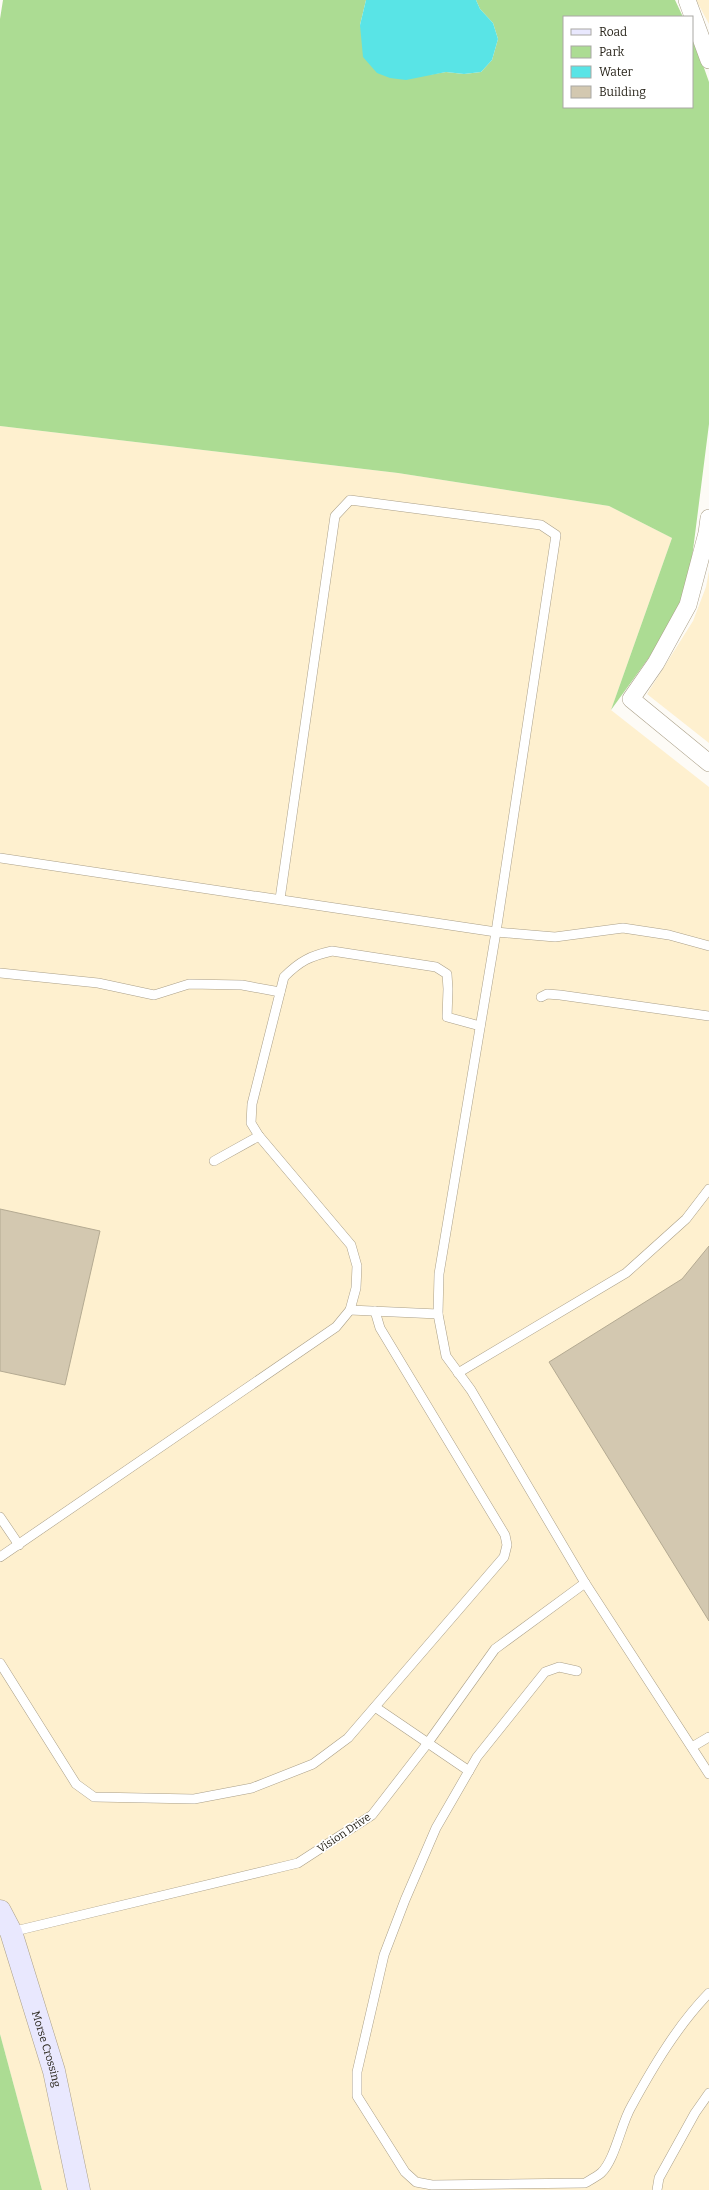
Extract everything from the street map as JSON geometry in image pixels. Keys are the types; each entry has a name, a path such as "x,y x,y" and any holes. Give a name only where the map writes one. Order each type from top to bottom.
{"main road":[{"name":"Morse Crossing","path":"0,1911 5,1933 54,2071 79,2190"}],"street":[{"path":"687,0 693,16"},
{"path":"693,16 709,60"},
{"path":"709,518 688,605 656,663 631,699 709,763"}],"lane":[{"path":"280,899 335,516 350,500 541,525 556,535 496,932 439,1274 438,1314 446,1356 458,1373 585,1583 709,1774"},
{"path":"0,858 496,932 555,937 622,928 669,935 709,946"},
{"path":"0,1557 336,1327 350,1310 356,1288 358,1266 351,1245 259,1136 251,1123 252,1104 284,977 299,963 315,955 332,951 436,967 447,974 447,1017 480,1026"},
{"path":"0,973 98,983 154,995 189,984 242,986 280,992"},
{"path":"541,997 547,994 560,995 709,1016"},
{"path":"214,1161 259,1136"},
{"path":"458,1373 626,1273 686,1219 709,1189"},
{"path":"350,1310 438,1314"},
{"path":"0,1663 76,1784 94,1797 194,1799 252,1788 312,1764 348,1738 504,1557 507,1546 505,1535 380,1328 375,1311"},
{"path":"0,1517 19,1544"},
{"name":"Vision Drive","path":"5,1933 298,1863 372,1815 428,1744 495,1649 585,1583"},
{"path":"577,1671 559,1666 545,1672 477,1757 436,1828 405,1900 384,1955 357,2072 357,2096 406,2172 416,2182 432,2185 585,2183 601,2173 617,2143 630,2108 671,2040 709,1994"},
{"path":"375,1706 469,1771"},
{"path":"692,1747 709,1737"},
{"path":"657,2190 659,2178 695,2112 709,2093"}],"shaded area":[{"path":"696,0 709,0 709,24"},
{"path":"0,426 398,473 609,506 672,538 611,710 709,787 709,2190 42,2190 0,2034"},
{"path":"709,571 709,743 647,694 693,621 706,587"}],"green space":[{"path":"3,0 366,0 360,25 428,75 446,72 464,74 481,72 492,60 498,39 493,23 480,9 476,0 675,0 683,16 563,16 563,108 693,108 693,37 709,82 709,424 691,566 678,610 658,645 611,710 672,538 609,506 398,473 0,426 0,19"},
{"path":"0,2034 42,2190 0,2190"}],"water":[{"path":"366,0 476,0 480,9 493,23 498,39 492,60 481,72 464,74 446,72 406,80 390,78 377,73 363,57 360,25"}],"building":[{"path":"0,1209 100,1231 65,1385 0,1371"},
{"path":"709,1246 709,1621 549,1362 682,1279"}]}
